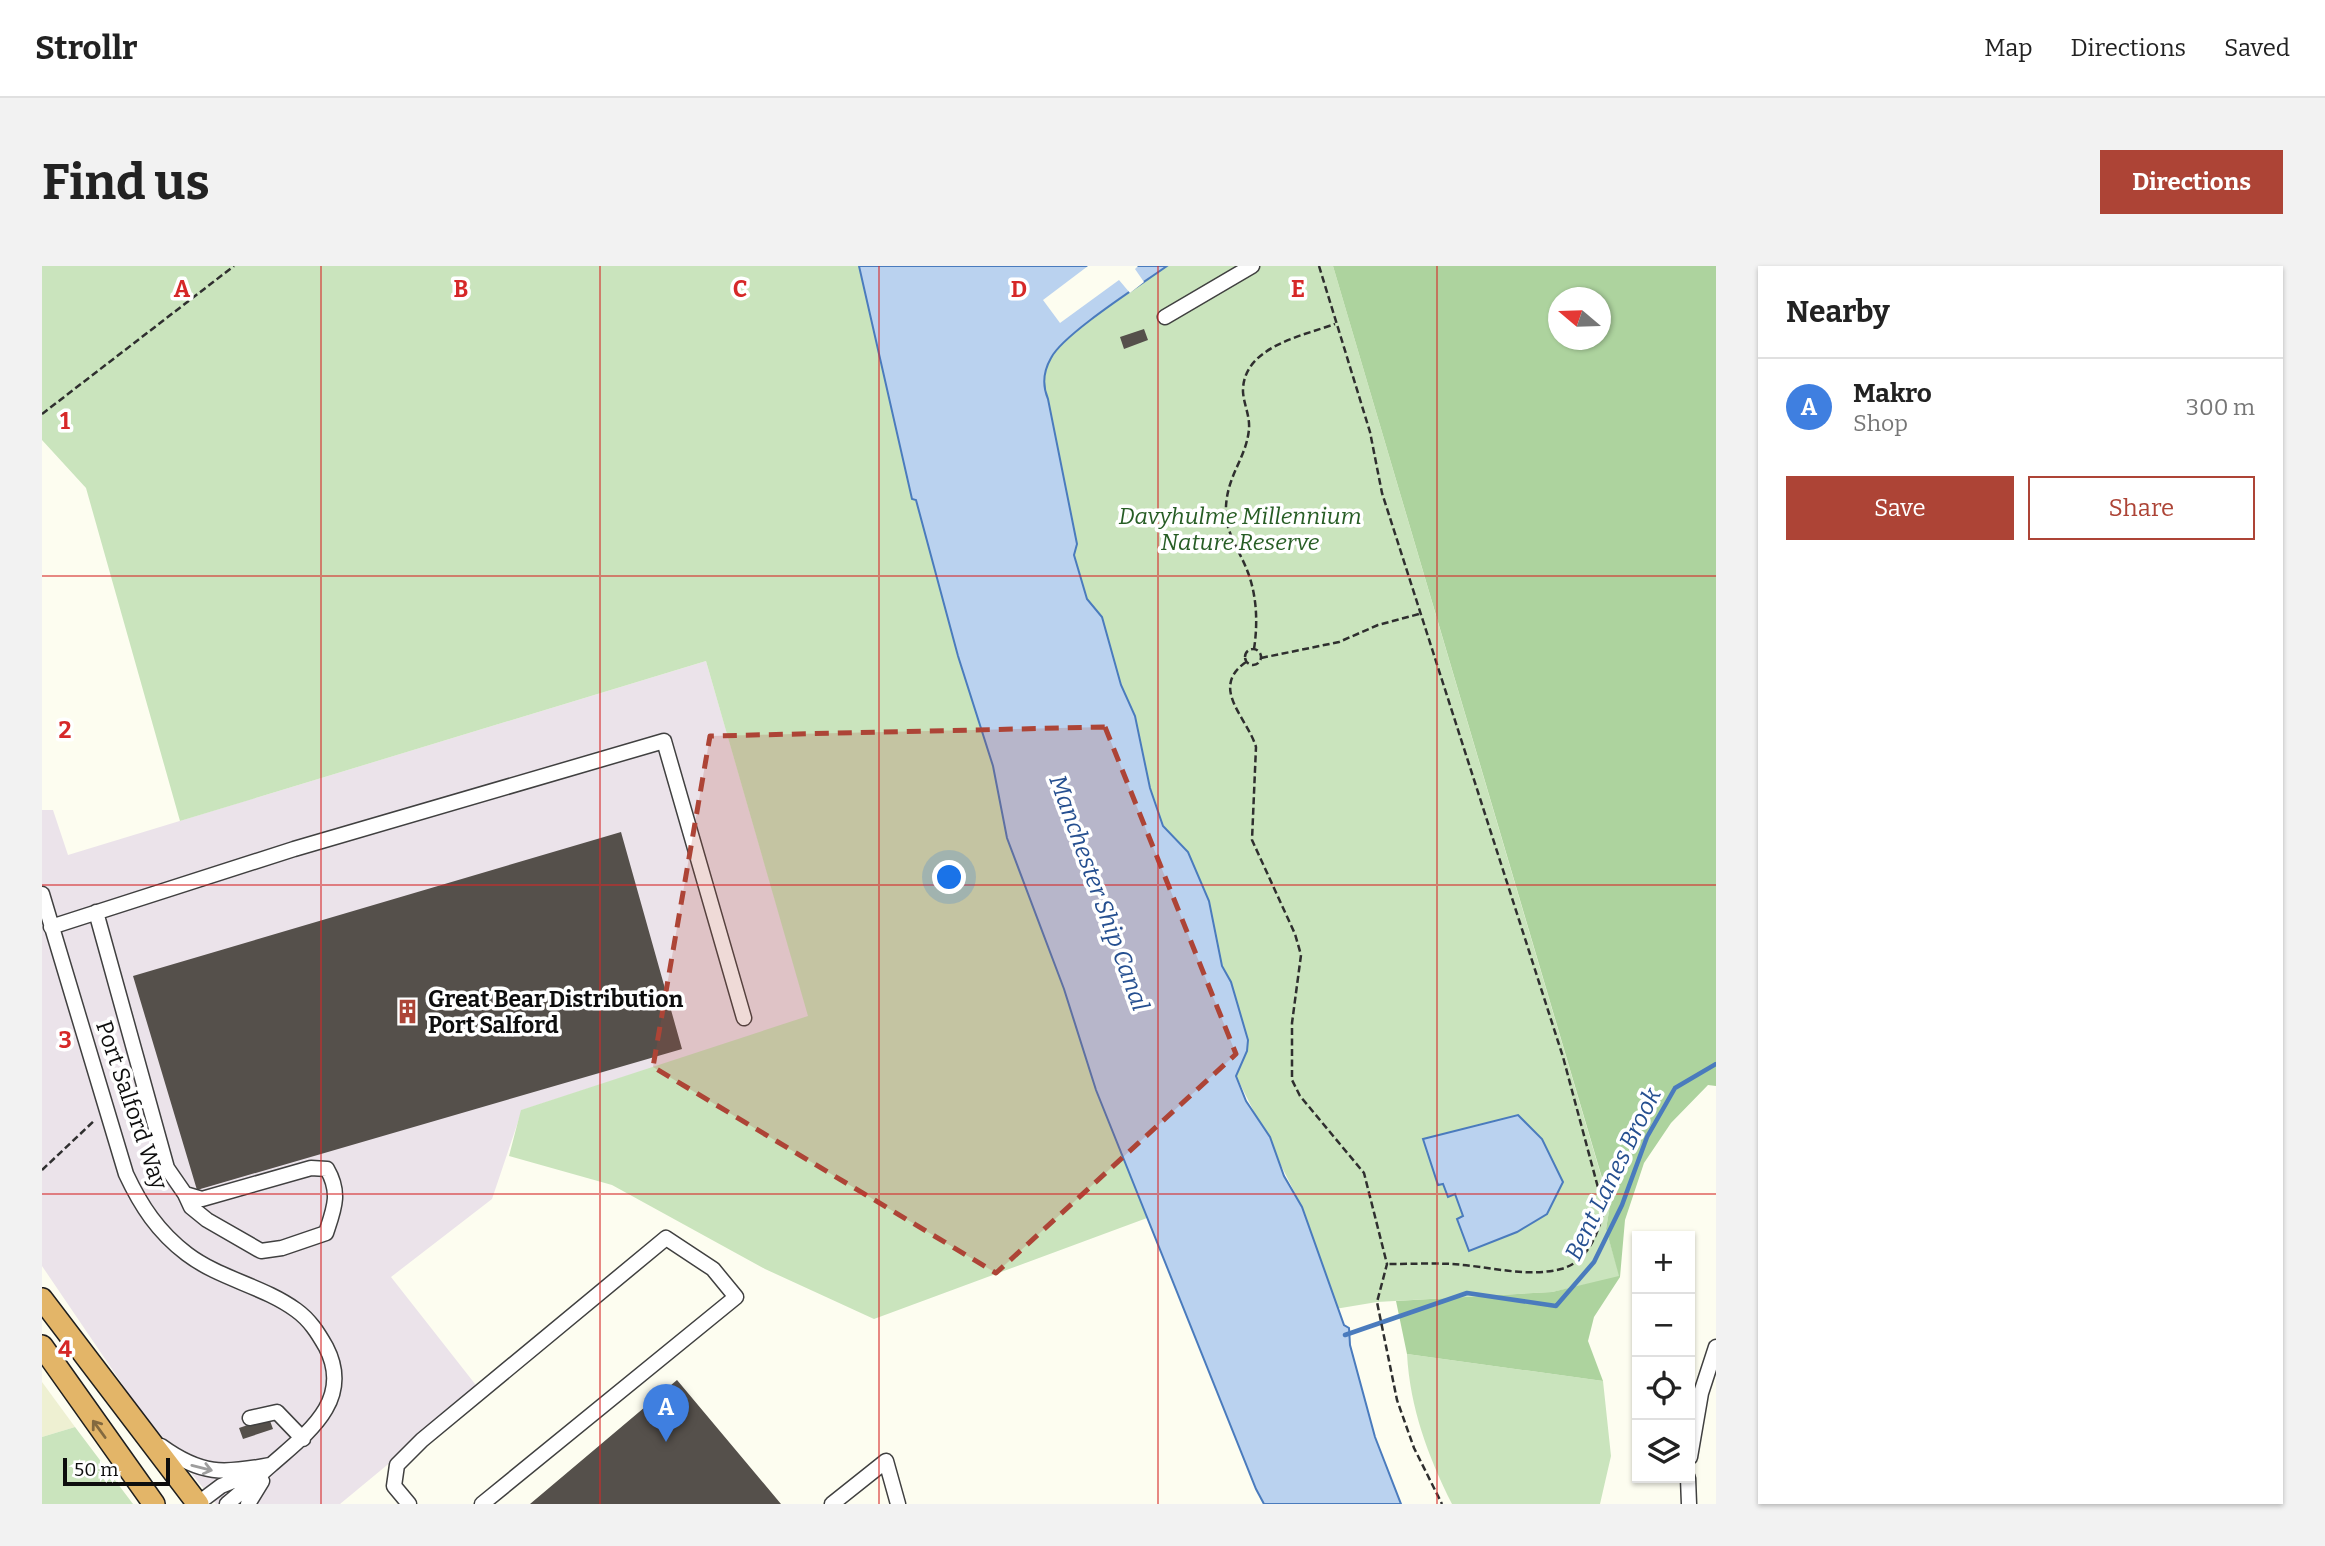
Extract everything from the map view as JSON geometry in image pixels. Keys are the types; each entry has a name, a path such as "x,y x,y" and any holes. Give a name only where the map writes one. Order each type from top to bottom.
{"highway":[{"path":"42,1299 198,1504"},
{"path":"42,1346 153,1504"}],"street":[{"path":"1165,317 1252,266"},
{"path":"51,927 294,849 664,741 744,1018"},
{"name":"Port Salford Way","path":"42,894 126,1174 142,1208 163,1233 211,1270 295,1309 314,1326 328,1351 335,1382 326,1412 303,1440 227,1504"},
{"path":"96,912 167,1168 191,1207 207,1220 261,1251 282,1248 326,1233 332,1216 336,1184 327,1169 312,1168 202,1199 184,1194"},
{"path":"410,1504 394,1486 397,1465 422,1440 666,1238 713,1269 736,1297 482,1504"},
{"path":"1695,1425 1700,1393 1716,1347"},
{"path":"1700,1393 1716,1395"},
{"path":"250,1418 277,1412 303,1440"},
{"name":"Port Salford Way","path":"144,1434 189,1465 209,1471 234,1472 271,1465"},
{"path":"832,1504 886,1461 898,1504"},
{"name":"Port Salford Way","path":"198,1504 221,1486 271,1465"},
{"name":"Port Salford Way","path":"248,1504 271,1465"},
{"path":"1688,1483 1689,1504"}],"path":[{"path":"42,414 234,266"},
{"path":"1319,266 1370,432 1378,472 1419,614 1563,1057 1604,1210 1597,1234 1582,1256 1562,1269 1518,1271 1452,1264 1387,1264"},
{"path":"1261,658 1254,649 1257,629 1251,582 1232,540 1226,519 1229,482 1248,438 1250,425 1243,393 1245,379 1250,366 1281,344 1335,324"},
{"path":"1261,658 1339,642 1378,625 1419,614"},
{"path":"1246,662 1248,651 1254,649"},
{"path":"1261,658 1258,664 1246,662 1237,668 1229,688 1233,703 1252,733 1256,747 1252,840 1295,934 1301,956 1292,1023 1292,1080 1300,1096 1363,1173 1387,1264 1378,1305 1397,1400 1414,1448 1442,1504"},
{"path":"42,1170 90,1122 108,1114"}],"highlighted area":[{"path":"1105,727 1236,1054 996,1273 653,1067 710,736"}],"shaded area":[{"path":"706,661 809,1017 522,1110 492,1199 391,1277 479,1389 340,1504 216,1504 135,1403 42,1266 42,810 53,810 68,855"}],"green space":[{"path":"42,266 859,266 912,499 916,500 958,656 993,766 1007,838 1064,989 1096,1090 1147,1218 874,1319 765,1269 612,1185 509,1156 521,1110 808,1016 706,661 180,821 86,488 42,440"},
{"name":"Davyhulme Millennium Nature Reserve","path":"1167,266 1333,266 1610,1206 1606,1229 1620,1277 1552,1292 1377,1302 1335,1309 1302,1207 1236,1076 1247,1051 1231,982 1222,966 1209,901 1188,852 1163,827 1150,788 1135,716 1121,685 1102,617 1087,599 1074,555 1077,543 1045,389 1046,368 1058,348 1086,324"},
{"path":"1333,266 1716,266 1716,1086 1708,1085 1671,1123 1644,1163 1625,1220 1620,1277 1594,1317 1588,1341 1603,1381 1407,1354 1396,1301 1552,1292 1619,1276 1606,1229 1610,1205"},
{"path":"1407,1354 1603,1381 1611,1456 1600,1504 1452,1504 1435,1468 1416,1413"},
{"path":"42,1382 75,1427 42,1437"},
{"path":"75,1427 133,1504 42,1504 42,1437"}],"water":[{"name":"Manchester Ship Canal","path":"859,266 1167,266 1071,336 1058,348 1046,368 1045,389 1077,544 1074,555 1087,599 1102,617 1121,685 1135,716 1150,788 1163,826 1188,852 1209,901 1222,966 1231,982 1248,1040 1247,1051 1236,1076 1246,1101 1270,1137 1284,1176 1302,1207 1344,1325 1349,1328 1350,1345 1375,1437 1401,1504 1264,1504 1256,1489 1096,1090 1064,989 1007,838 993,766 958,656 916,500 912,499"},
{"path":"1518,1115 1542,1139 1563,1182 1547,1214 1517,1232 1469,1251 1457,1219 1463,1216 1455,1194 1448,1197 1443,1184 1438,1185 1423,1139"}],"pier":[{"path":"1088,266 1138,266 1135,269 1144,282 1130,293 1119,280 1060,323 1043,300"}],"building":[{"path":"1144,329 1148,340 1124,349 1120,337"},
{"name":"Great Bear Distribution Port Salford","path":"621,832 682,1049 197,1190 133,976"},
{"path":"677,1380 781,1504 530,1504"},
{"path":"269,1418 273,1429 243,1439 239,1428"}],"waterway":[{"name":"Bent Lanes Brook","path":"1345,1335 1467,1293 1556,1306 1594,1262 1622,1205 1647,1137 1675,1088 1716,1064"}],"place":[{"name":"Great Bear Distribution Port Salford","path":"408,1012"},
{"name":"Makro","path":"666,1442"}]}
